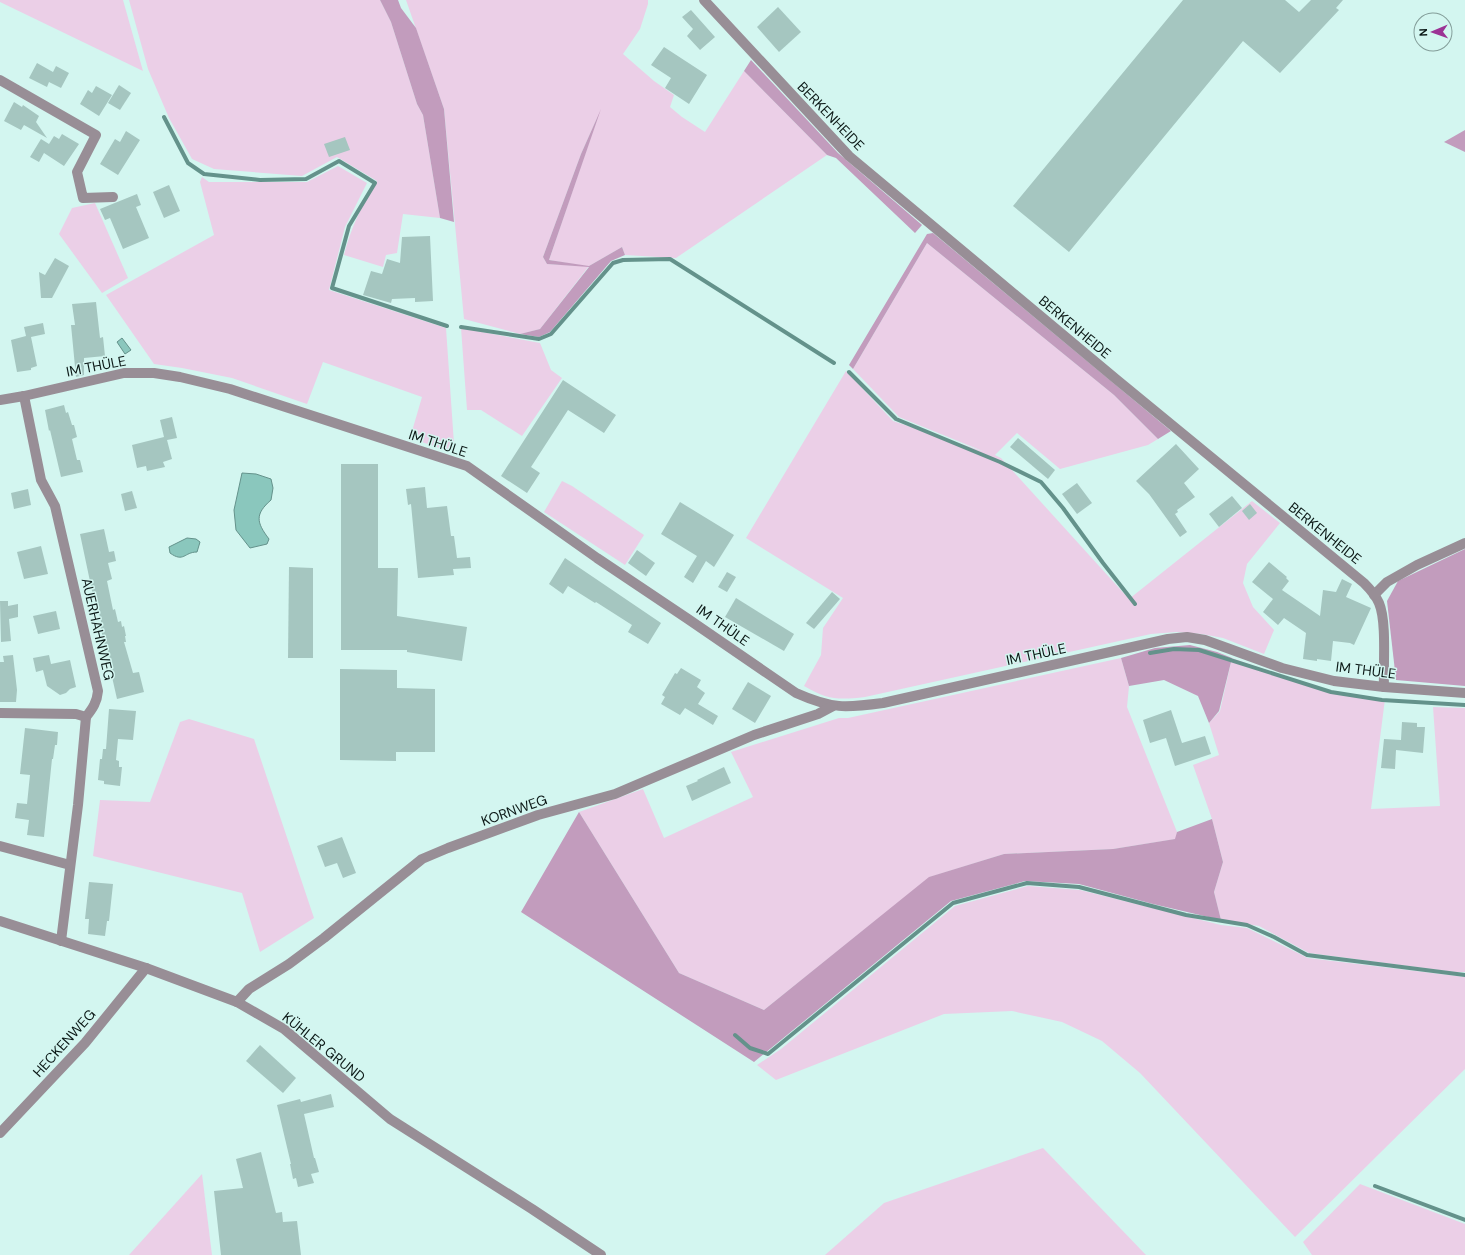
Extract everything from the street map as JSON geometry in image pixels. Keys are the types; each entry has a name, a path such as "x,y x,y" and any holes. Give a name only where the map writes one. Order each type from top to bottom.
{"street":[{"name":"BERKENHEIDE","path":"704,0 849,156 1104,369 1364,583 1379,604 1383,620 1384,687"},
{"path":"0,80 96,135 77,172 83,198 113,197"},
{"name":"IM THÜLE","path":"0,400 124,373 154,373 180,377 230,389 467,466 597,558 796,693 815,702 833,706 852,707 884,703 1168,639 1187,637 1205,640 1282,668 1334,681 1384,687 1465,693"},
{"name":"AUERHAHNWEG","path":"24,396 41,480 55,506 98,691 97,701 94,708 86,717 78,805 61,941"},
{"path":"1374,595 1387,582 1417,565 1465,543"},
{"name":"KORNWEG","path":"237,1002 249,989 295,960 422,859 538,815 616,794 754,735 818,714 833,706"},
{"path":"0,713 76,714 86,717"},
{"path":"0,846 70,865"},
{"name":"KÜHLER GRUND","path":"0,921 146,968 237,1002 284,1029 390,1119 532,1209 601,1255"},
{"name":"HECKENWEG","path":"0,1133 85,1043 146,968"}],"shaded area":[{"path":"0,0 123,0 143,71 0,2"},
{"path":"129,0 380,0 391,22 417,104 423,115 440,218 403,214 397,253 386,255 383,267 344,255 358,216 377,181 337,157 302,176 214,169 192,159 169,118 148,69"},
{"path":"380,0 398,0 401,8 416,28 444,109 454,222 440,218 423,115 417,104 391,22"},
{"path":"406,0 648,0 640,29 623,54 654,81 674,95 670,107 705,132 744,71 827,155 676,258 625,255 622,247 589,266 540,329 520,334 464,319 444,109","holes":["598,116 549,260 584,266 547,264 543,257 581,154"]},
{"path":"751,60 838,153 922,225 915,233 836,158 827,155 744,71"},
{"path":"601,109 549,260 589,266 622,247 625,255 611,261 550,332 539,337 520,334 540,329 589,267 547,264 543,257 581,154"},
{"path":"1465,130 1465,152 1444,142"},
{"path":"338,166 367,183 345,227 329,290 446,328 454,444 448,451 410,438 422,397 323,362 307,404 232,378 154,364 106,295 214,235 200,182 202,177 209,182 307,182"},
{"path":"95,203 128,278 102,293 59,234 72,208"},
{"path":"933,233 1171,431 1158,439 1114,395 927,243 853,369 849,365 927,234"},
{"path":"927,243 1114,395 1158,439 1148,445 1060,469 1017,433 995,455 1001,458 1129,599 1252,501 1280,523 1247,564 1243,583 1253,607 1274,630 1264,654 1223,638 1202,634 1176,632 1151,634 865,697 847,699 833,698 812,691 804,686 821,655 823,628 843,598 746,538 846,371 893,421 985,452 899,417 853,369"},
{"path":"461,328 540,343 551,370 562,378 522,436 481,410 467,410"},
{"path":"122,338 131,350 125,354 117,342"},
{"path":"242,473 256,474 271,479 273,488 271,500 262,510 259,518 262,528 269,539 267,544 250,548 236,530 234,510"},
{"path":"562,481 572,486 644,535 625,565 544,512"},
{"path":"187,538 196,539 200,542 197,552 181,557 170,553 169,547"},
{"path":"1465,549 1465,686 1396,680 1387,601 1398,581"},
{"path":"1190,645 1217,652 1232,658 1219,711 1209,723 1198,696 1164,680 1129,686 1121,658 1155,648"},
{"path":"1121,658 1129,686 1127,707 1177,832 1176,839 1113,849 1004,854 930,877 764,1010 679,973 579,812 643,789 664,838 753,797 731,752 839,718 848,718"},
{"path":"1232,658 1324,691 1385,699 1371,809 1440,806 1433,707 1465,708 1465,972 1454,972 1309,953 1259,926 1221,920 1214,892 1223,862 1212,819 1193,765 1219,755 1209,723 1220,711"},
{"path":"189,719 254,739 314,918 260,952 242,893 93,856 100,800 150,802 180,722"},
{"path":"579,812 679,973 764,1010 929,877 1004,854 1113,849 1175,839 1177,832 1212,819 1223,862 1214,892 1221,920 1153,904 1079,884 1025,881 951,901 754,1062 521,912"},
{"path":"1028,886 1080,890 1221,925 1247,928 1308,958 1465,977 1465,1069 1295,1237 1140,1073 1102,1041 1062,1022 1012,1011 944,1014 776,1080 757,1065 781,1049 955,906"},
{"path":"1043,1148 1146,1255 825,1255 884,1203"},
{"path":"202,1174 212,1255 129,1255"},
{"path":"1360,1184 1465,1224 1465,1255 1312,1255 1303,1242"}],"building":[{"path":"1183,0 1285,0 1299,12 1311,0 1343,0 1336,8 1339,10 1280,73 1243,41 1069,252 1013,206"},
{"path":"778,7 801,32 779,52 757,27"},
{"path":"691,10 715,37 700,50 687,36 693,29 682,17"},
{"path":"664,47 707,75 689,104 665,88 671,78 651,65"},
{"path":"37,63 53,72 56,66 69,73 61,88 49,82 47,87 29,78"},
{"path":"119,85 131,93 120,110 108,103"},
{"path":"96,86 112,95 99,116 80,104 88,90 92,93"},
{"path":"14,102 22,107 23,105 39,116 36,122 47,138 24,125 21,130 4,121"},
{"path":"126,131 140,140 118,175 100,164 115,139 120,142"},
{"path":"62,134 79,144 64,166 44,153 39,162 30,157 41,139 49,144 54,136 59,139"},
{"path":"345,137 350,150 329,157 324,144"},
{"path":"169,185 180,211 164,218 153,192"},
{"path":"137,194 141,205 136,207 149,238 123,249 110,218 105,220 100,209"},
{"path":"430,236 433,301 415,302 415,298 392,299 391,303 363,295 371,271 382,274 387,259 400,263 402,237"},
{"path":"55,258 69,266 52,298 41,298 39,272 45,275"},
{"path":"96,302 100,338 103,337 105,356 84,358 84,375 76,377 71,325 75,325 72,304"},
{"path":"43,323 45,334 31,337 37,366 31,368 31,370 17,372 11,340 26,336 24,327"},
{"path":"563,380 616,415 604,433 568,410 531,467 540,473 527,493 501,476"},
{"path":"64,405 72,425 74,425 77,437 72,439 77,460 80,460 83,472 61,477 45,410"},
{"path":"172,417 177,438 167,440 172,459 163,462 165,467 147,471 146,466 137,468 132,445 164,437 160,420"},
{"path":"1018,438 1055,470 1048,479 1010,447"},
{"path":"1176,444 1199,469 1184,483 1195,497 1177,510 1178,512 1175,514 1187,532 1180,537 1149,494 1136,481"},
{"path":"341,464 378,464 378,568 398,568 397,616 467,627 462,661 407,652 407,650 341,650"},
{"path":"1077,483 1092,503 1077,514 1062,494"},
{"path":"425,487 427,508 447,506 451,536 454,536 457,558 470,557 471,568 453,569 454,575 418,578 411,504 408,505 406,489"},
{"path":"28,489 31,505 14,509 11,493"},
{"path":"132,491 137,508 125,511 121,494"},
{"path":"1232,496 1242,508 1219,527 1209,514"},
{"path":"680,502 734,535 714,567 706,561 693,583 684,577 697,556 661,534"},
{"path":"1250,504 1257,513 1249,520 1242,511"},
{"path":"104,529 109,552 114,551 116,561 108,563 112,579 107,581 113,610 115,609 118,622 121,621 122,627 124,626 126,642 124,642 133,673 139,672 144,692 117,699 110,668 112,667 100,626 102,626 97,604 95,605 80,534"},
{"path":"41,546 48,574 24,579 17,552"},
{"path":"637,550 655,563 646,576 628,563"},
{"path":"565,558 661,623 648,644 628,632 632,625 596,602 595,603 568,586 563,594 549,584"},
{"path":"1269,562 1287,577 1286,578 1289,581 1282,590 1320,616 1323,590 1336,592 1342,579 1352,584 1346,597 1371,608 1354,645 1350,643 1333,641 1331,661 1303,659 1306,633 1284,618 1278,625 1263,612 1273,599 1252,582"},
{"path":"289,567 313,568 313,658 288,658"},
{"path":"727,572 736,577 727,592 718,587"},
{"path":"832,592 840,599 814,629 806,623"},
{"path":"736,598 794,634 784,651 725,617"},
{"path":"0,601 8,601 8,606 18,604 18,617 9,619 11,641 1,642"},
{"path":"56,611 60,629 38,634 33,616"},
{"path":"13,655 17,690 16,702 0,702 0,662 4,662 3,656"},
{"path":"49,655 51,664 70,660 76,687 60,695 47,686 43,670 36,672 33,658"},
{"path":"681,668 701,680 697,687 705,693 698,704 718,716 713,725 685,708 680,715 661,704 665,697 662,695 675,673 677,674"},
{"path":"340,669 397,670 397,688 435,689 435,752 396,752 396,761 340,760"},
{"path":"748,682 771,696 755,723 732,709"},
{"path":"109,709 136,711 133,740 118,739 116,760 119,761 119,767 122,767 120,786 104,784 104,781 98,780 100,759 102,759 103,749 106,749"},
{"path":"1171,710 1182,743 1205,736 1211,754 1175,766 1166,738 1150,743 1143,720"},
{"path":"1402,722 1417,723 1417,727 1425,727 1423,753 1396,750 1395,769 1381,768 1384,739 1401,740"},
{"path":"25,728 58,732 57,745 55,745 52,759 44,837 27,835 29,820 15,818 17,803 27,804 30,775 20,774"},
{"path":"724,767 731,783 692,801 686,786"},
{"path":"342,837 356,873 343,878 337,863 325,867 317,846"},
{"path":"89,882 113,884 109,921 107,921 105,936 88,934 89,919 85,919"},
{"path":"260,1045 296,1078 283,1093 246,1061"},
{"path":"331,1094 334,1107 304,1114 314,1158 319,1172 311,1174 314,1183 298,1187 296,1178 293,1179 291,1164 277,1105 300,1099 301,1102"},
{"path":"261,1152 276,1213 282,1212 283,1222 297,1221 301,1255 221,1255 214,1191 243,1188 236,1159"}],"waterway":[{"path":"164,117 188,163 204,174 260,180 306,179 339,161 375,183 349,226 332,288 447,326"},
{"path":"461,327 539,339 551,334 613,263 623,260 670,259 834,363"},
{"path":"849,372 896,419 1000,462 1041,482 1063,508 1135,604"},
{"path":"1150,653 1174,649 1199,650 1331,692 1382,700 1465,705"},
{"path":"735,1035 750,1048 768,1054 953,903 1027,883 1079,887 1186,915 1247,925 1274,937 1307,955 1465,975"},
{"path":"1375,1186 1465,1220"}]}
